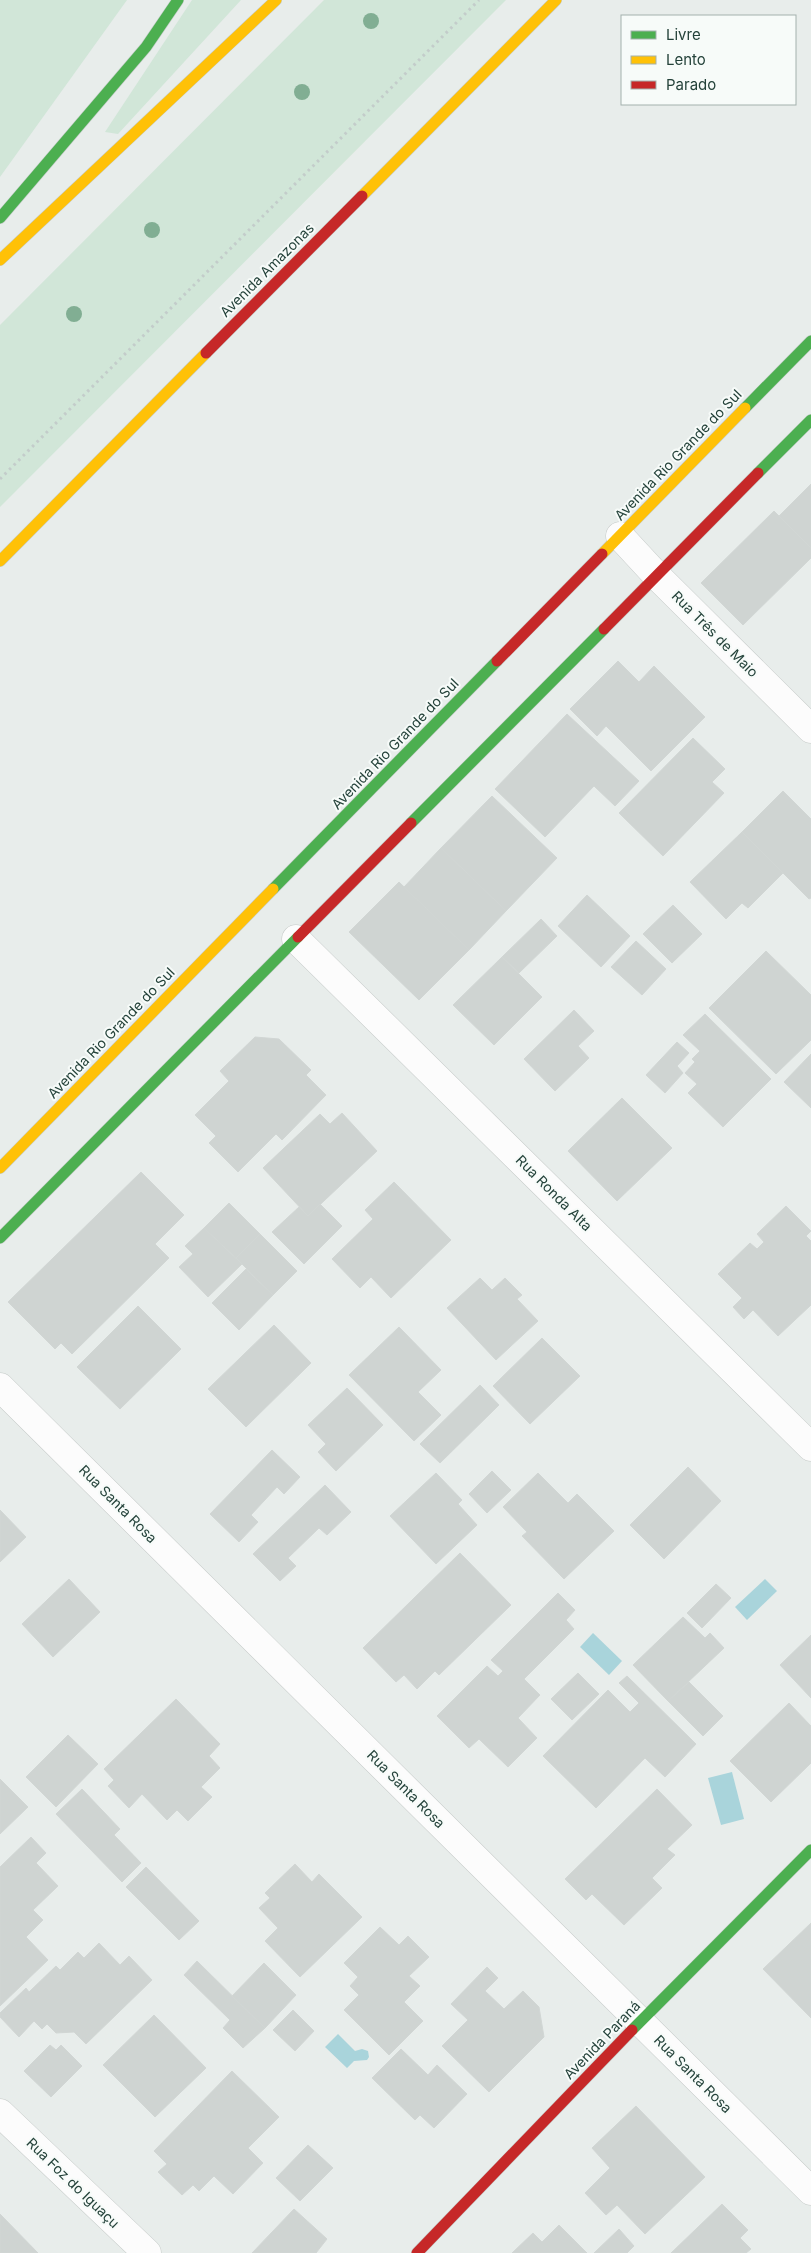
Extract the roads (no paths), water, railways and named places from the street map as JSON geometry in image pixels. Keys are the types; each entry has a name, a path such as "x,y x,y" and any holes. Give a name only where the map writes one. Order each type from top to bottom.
{"main road":[{"path":"0,218 146,47 178,0"},
{"path":"0,260 276,0"},
{"name":"Avenida Amazonas","path":"0,561 556,0"},
{"name":"Avenida Rio Grande do Sul","path":"0,1168 811,342"},
{"path":"0,1238 811,420"},
{"name":"Avenida Paraná","path":"417,2253 640,2022 811,1850"}],"street":[{"name":"Rua Três de Maio","path":"620,536 657,576 811,729"},
{"name":"Rua Ronda Alta","path":"296,939 811,1447"},
{"name":"Rua Santa Rosa","path":"0,1387 811,2191"},
{"name":"Rua Foz do Iguaçu","path":"0,2113 147,2253"}],"water":[{"path":"765,1579 777,1591 747,1620 735,1607"},
{"path":"593,1633 622,1661 609,1675 580,1647"},
{"path":"732,1772 744,1819 721,1825 708,1778"},
{"path":"338,2034 355,2051 362,2049 368,2051 369,2057 367,2060 354,2061 347,2068 325,2047"}]}
